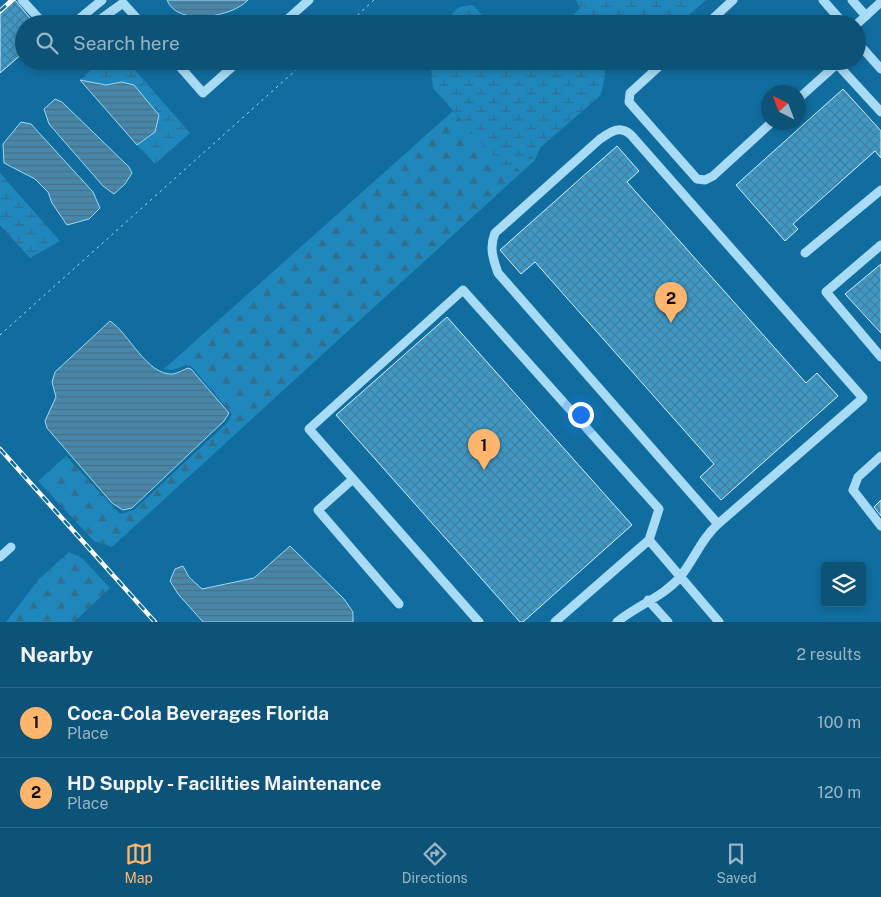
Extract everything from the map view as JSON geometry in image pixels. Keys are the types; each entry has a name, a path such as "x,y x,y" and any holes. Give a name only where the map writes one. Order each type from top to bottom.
{"street":[{"path":"22,0 36,15"},
{"path":"84,15 102,0"},
{"path":"292,15 310,0"},
{"path":"717,15 733,0"},
{"path":"823,0 836,15"},
{"path":"852,0 865,15"},
{"path":"866,16 881,2"},
{"path":"106,15 123,3 134,15"},
{"path":"866,53 881,69"},
{"path":"182,70 202,93 229,70"},
{"path":"655,70 630,93 629,102 697,179 705,180 713,176 763,130"},
{"path":"806,91 830,70"},
{"path":"846,70 881,112"},
{"path":"617,622 648,600 660,595 679,576 709,532 863,398 631,135 623,129 618,129 600,139 495,233 491,245 492,257 498,273 718,524"},
{"path":"805,253 881,190"},
{"path":"881,245 826,292 881,357"},
{"path":"479,622 309,429 463,290 659,509 649,540 555,622"},
{"path":"881,456 858,477 853,490 881,526"},
{"path":"353,479 318,510 399,604"},
{"path":"649,540 719,622"},
{"path":"0,557 11,547"},
{"path":"648,600 668,622"}],"path":[{"path":"358,15 374,0"},
{"path":"0,335 296,70"}],"green space":[{"path":"576,0 706,0 689,15 573,15 580,8"},
{"path":"473,5 482,15 451,15 459,7"},
{"path":"91,70 135,70 190,133 155,164 137,145 155,132 122,82 106,85 80,80"},
{"path":"431,70 605,70 605,75 601,95 512,172 504,169 433,88"},
{"path":"453,111 504,168 511,172 541,146 535,160 112,547 94,541 38,481 66,456 120,514 134,510 227,423 232,414 192,367 188,365 172,370 164,369"},
{"path":"0,173 60,241 30,258 0,225"},
{"path":"69,552 82,558 110,588 74,622 6,622 39,579"}],"shaded area":[{"path":"167,0 248,0 241,6 218,15 188,15 173,8"},
{"path":"80,80 106,85 122,82 134,85 159,115 155,132 137,145"},
{"path":"55,99 62,102 129,167 132,173 125,184 114,194 103,186 49,124 44,109"},
{"path":"21,122 31,124 93,192 100,208 89,219 67,225 52,203 48,192 35,179 4,163 3,144"},
{"path":"110,321 146,361 155,368 164,373 173,374 188,368 191,369 229,413 224,421 132,508 123,510 112,503 47,428 45,421 56,397 52,382 55,372"},
{"path":"290,546 344,599 353,612 353,622 203,622 178,594 170,581 175,569 183,566 189,577 202,589 254,578"}],"building":[{"path":"15,0 28,15 15,15 15,60 0,73 0,14"},
{"path":"843,89 881,131 881,158 875,151 793,224 798,229 785,241 736,185 797,130 806,130 806,122"},
{"path":"617,146 639,171 627,182 806,383 817,373 838,396 721,500 700,477 714,464 535,262 521,274 500,250"},
{"path":"881,264 881,333 845,294"},
{"path":"447,317 632,525 523,622 520,622 336,415"},
{"path":"881,500 881,516 874,507"}],"railway":[{"path":"0,11 12,0"},
{"path":"0,449 155,622"}],"place":[{"name":"HD Supply - Facilities Maintenance","path":"671,323"},
{"name":"Coca-Cola Beverages Florida","path":"484,470"}]}
